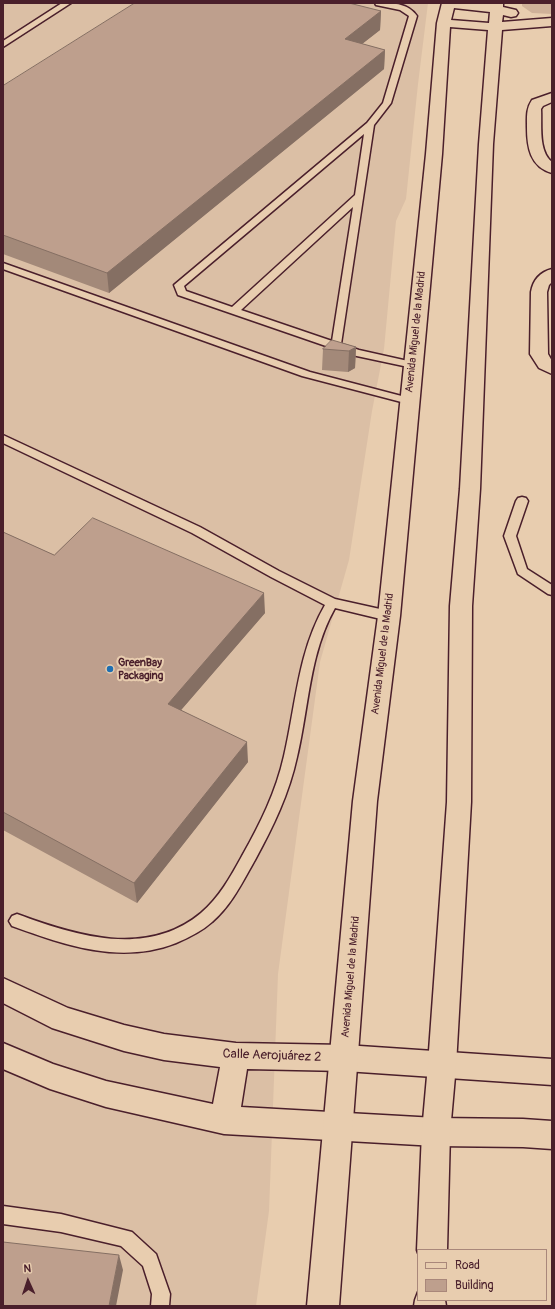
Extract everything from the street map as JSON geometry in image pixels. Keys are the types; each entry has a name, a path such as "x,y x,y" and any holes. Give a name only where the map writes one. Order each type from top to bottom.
{"main road":[{"path":"447,10 496,13 546,22"},
{"path":"447,10 496,13"},
{"name":"Avenida Miguel de la Madrid","path":"323,1306 345,1058 365,801 388,616 447,10"},
{"path":"432,1249 436,1132 442,1065 459,802 461,606 470,489 486,144 496,13"},
{"path":"552,97 537,103 534,109 536,154 542,164 552,168"},
{"path":"552,274 541,283 539,292 539,354 541,361 545,366 552,369"},
{"name":"Calle Aerojuárez 2","path":"3,990 62,1019 124,1038 164,1047 236,1056 345,1058 552,1072"},
{"path":"3,1056 50,1076 106,1094 224,1120 436,1132 523,1133 552,1135"},
{"path":"224,1120 236,1056"}],"lane":[{"path":"3,45 67,3"},
{"path":"379,3 404,9 410,12 413,16 387,103 370,125 179,285 182,293 356,353 413,365"},
{"path":"336,346 370,125"},
{"path":"234,311 358,198"},
{"path":"3,266 306,374 410,401"},
{"path":"3,439 196,530 275,574 332,603 388,616"},
{"path":"522,502 510,536 522,571 552,591"},
{"path":"17,921 82,943 115,947 146,945 175,937 206,917 233,885 265,828 286,774 314,641 319,627 332,603"},
{"path":"3,1215 61,1223 126,1238 150,1260 161,1294 160,1306"}],"shaded area":[{"path":"3,3 428,3 406,199 396,221 384,349 372,411 349,560 320,662 278,974 269,1211 256,1306 3,1306"},
{"path":"522,3 552,3 552,14 532,13 522,6"}],"building":[{"path":"135,3 349,3 381,11 345,39 385,50 107,273 3,235 3,86"},
{"path":"332,340 356,347 349,351 323,349"},
{"name":"GreenBay Packaging","path":"93,518 264,593 168,704 247,742 134,883 3,812 3,532 54,555"},
{"path":"3,1242 119,1255 109,1306 3,1306"}],"place":[{"name":"GreenBay Packaging","path":"110,669"}]}
